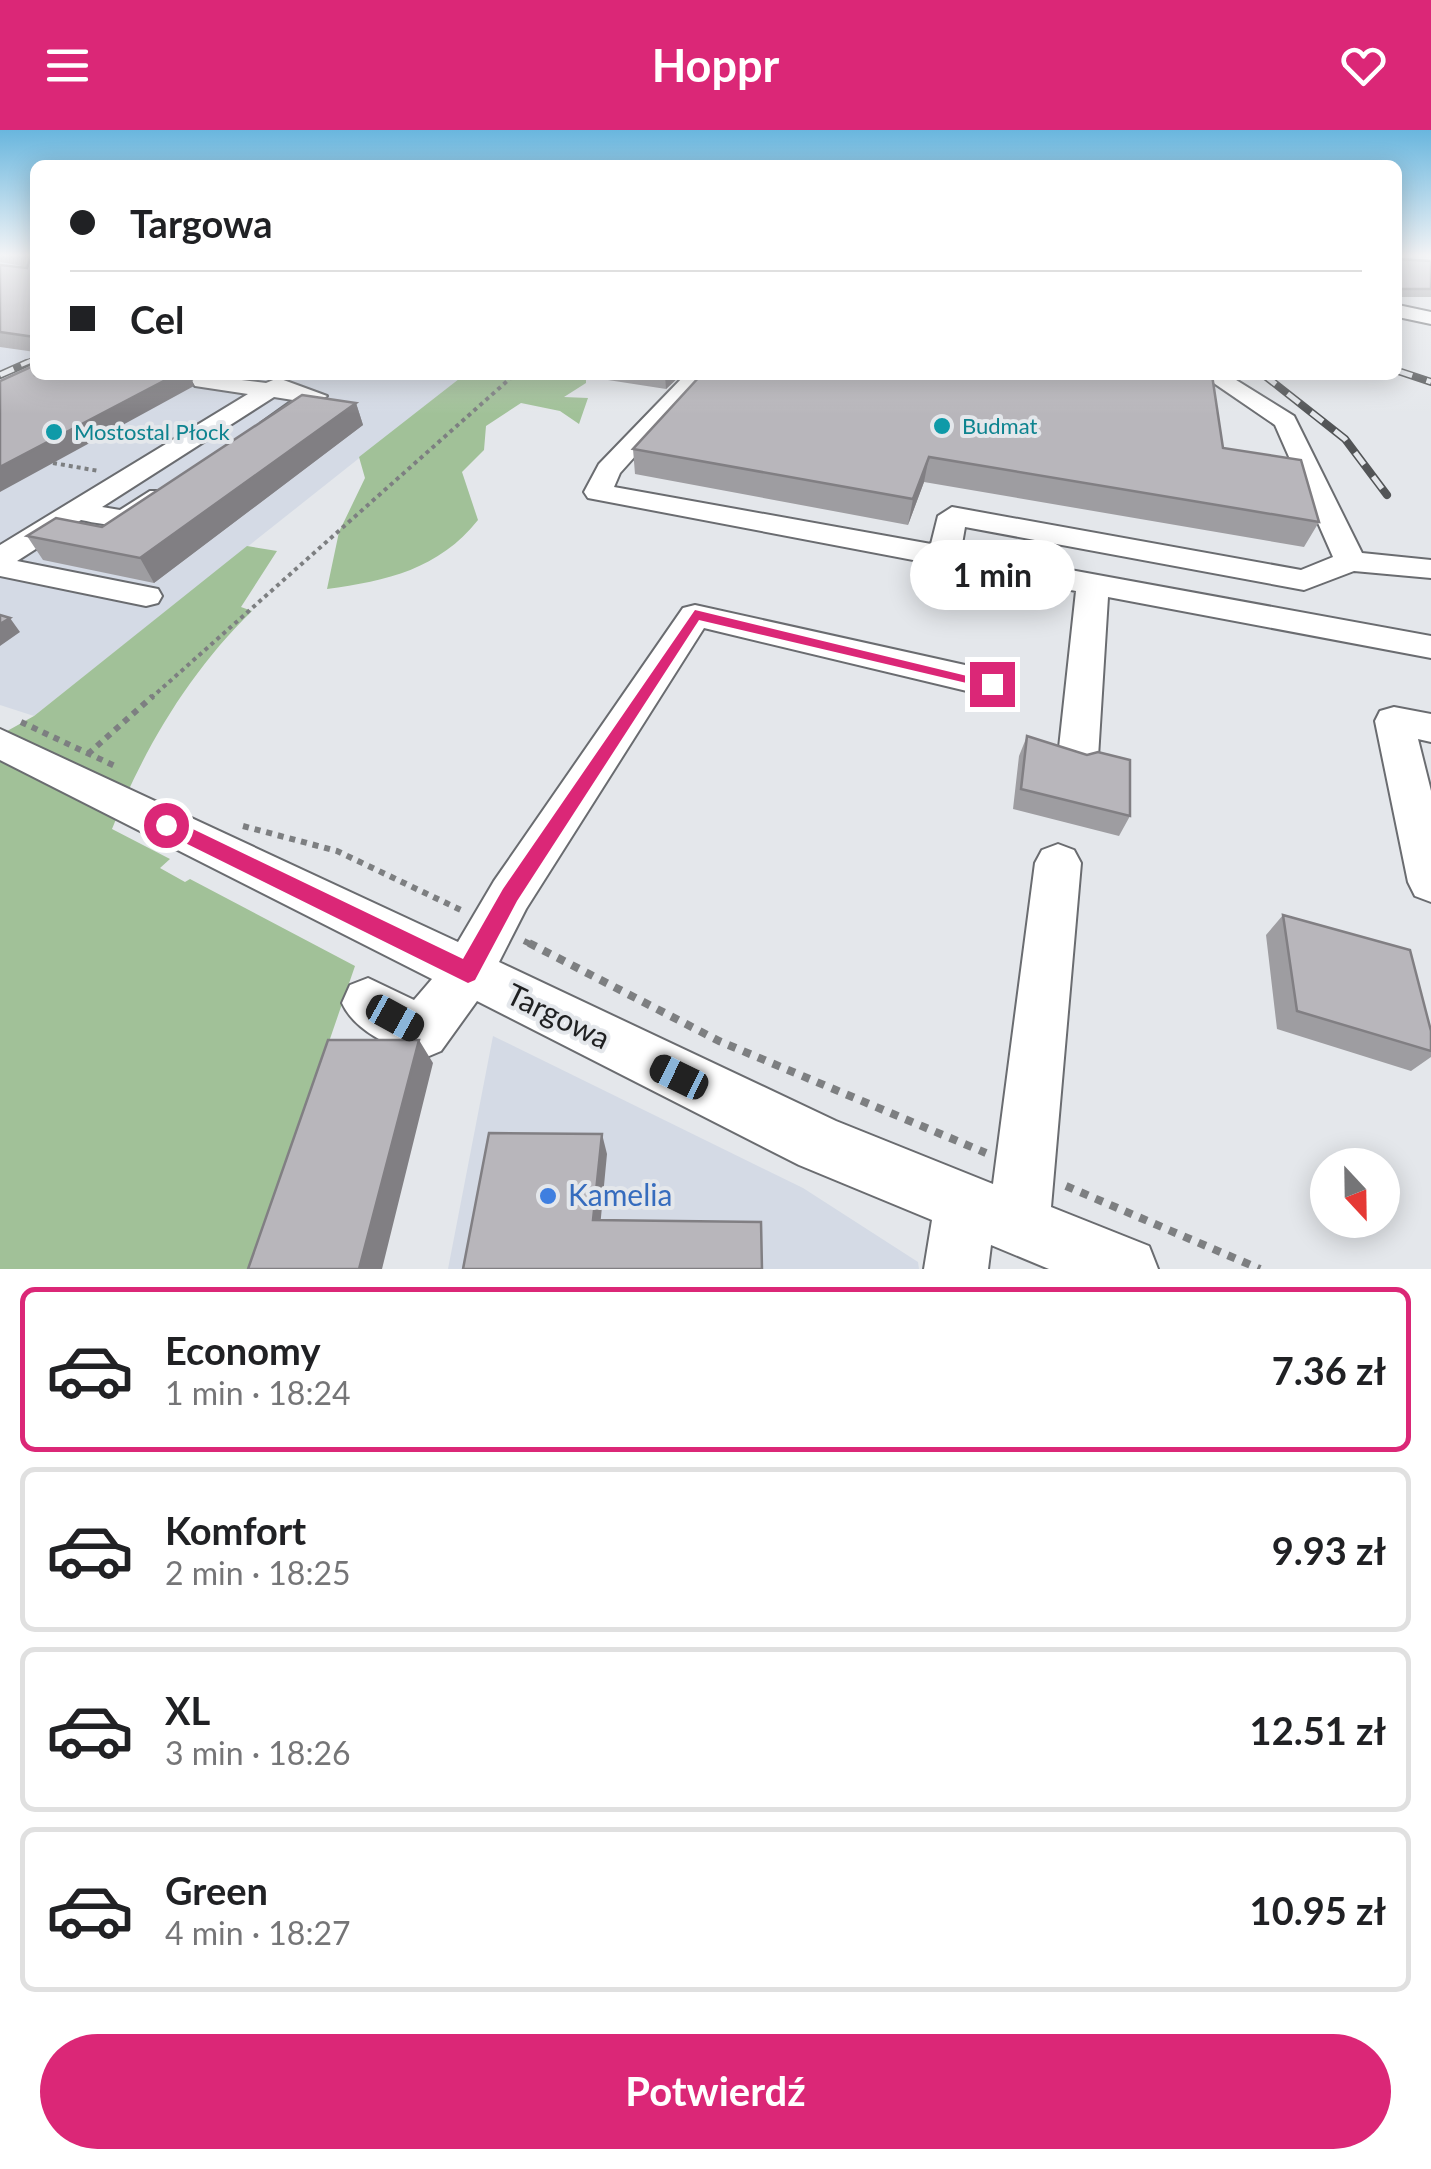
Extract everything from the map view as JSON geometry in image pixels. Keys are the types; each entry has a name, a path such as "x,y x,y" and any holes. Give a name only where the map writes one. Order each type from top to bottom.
{"street":[{"path":"1402,313 1431,318"},
{"path":"1402,325 1431,331"},
{"path":"692,380 608,470 598,492 1431,646"},
{"path":"1222,380 1285,421 1350,561"},
{"path":"204,381 282,382 315,396 253,436"},
{"path":"0,558 282,382"},
{"path":"75,510 125,520 176,487"},
{"path":"944,558 952,516 1304,580 1350,561 1431,569"},
{"path":"0,567 146,596"},
{"path":"1078,757 1093,586"},
{"path":"368,1003 422,1033 481,950 510,895 695,615 992,684"},
{"path":"1431,728 1394,721 1431,882"},
{"name":"Targowa","path":"8,732 481,950 802,1136 1052,1243"},
{"path":"956,1269 1052,1243 1025,1168 1058,863"}],"path":[{"path":"82,759 508,380"},
{"path":"8,732 89,752 118,767"},
{"path":"228,820 337,851 481,950 719,1042 1260,1269"}],"shaded area":[{"path":"0,307 30,307 30,380 458,380 34,716 0,705"},
{"path":"493,1036 803,1188 918,1262 919,1269 448,1269"}],"green space":[{"path":"458,380 586,380 564,397 588,398 579,424 560,411 521,403 486,426 484,450 462,472 478,520 463,537 410,570 327,589 339,532 365,478 359,457"},
{"path":"247,546 277,551 241,607 252,611 208,659 170,713 138,770 112,829 170,859 160,868 185,882 190,879 355,966 251,1269 0,1269 0,735 34,716"}],"building":[{"path":"0,307 30,307 30,336 0,332"},
{"name":"Mostostal Płock","path":"30,367 30,380 165,380 0,467 0,381"},
{"name":"Budmat","path":"696,380 1213,380 1223,448 1301,460 1319,522 929,457 913,499 633,449"},
{"path":"302,395 356,403 140,558 27,536 56,518 102,527"},
{"path":"1027,736 1087,755 1098,752 1130,760 1130,816 1021,789"},
{"path":"1283,915 1410,950 1431,1031 1431,1051 1297,1011"},
{"path":"328,1040 419,1040 359,1269 248,1269"},
{"name":"Kamelia","path":"489,1133 602,1134 593,1220 761,1222 762,1269 463,1269"}],"railway":[{"path":"21,365 30,361"},
{"path":"0,375 27,363"},
{"path":"1402,372 1431,382"},
{"path":"1270,380 1345,439 1387,495"}],"place":[{"name":"Budmat","path":"942,426"},
{"name":"Mostostal Płock","path":"54,432"},
{"name":"Kamelia","path":"548,1196"}],"route":[{"path":"166,825 468,972 510,895 695,615 992,684"}]}
